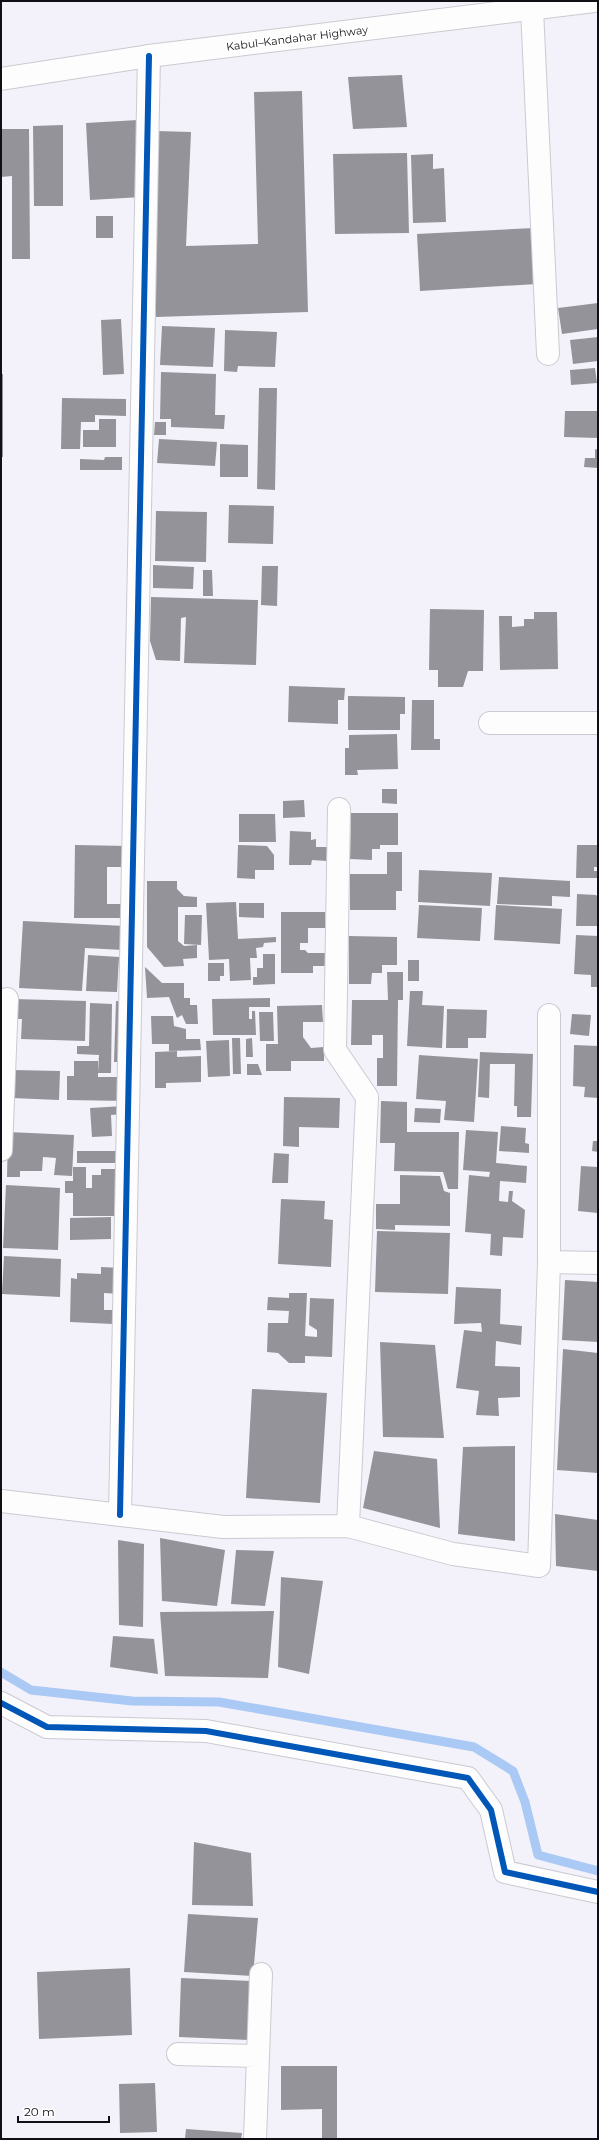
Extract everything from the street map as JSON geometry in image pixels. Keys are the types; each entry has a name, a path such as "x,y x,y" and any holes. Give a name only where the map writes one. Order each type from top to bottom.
{"street":[{"name":"Kabul–Kandahar Highway","path":"1,79 149,56 532,10 594,1"},
{"path":"532,10 548,354"},
{"path":"120,1514 149,56"},
{"path":"490,722 598,722"},
{"path":"338,808 335,1050 367,1097 348,1526"},
{"path":"1,1150 7,999"},
{"path":"1,1500 223,1527 348,1526 453,1554 539,1566 549,1262 549,1015"},
{"path":"549,1262 598,1263"},
{"path":"1,1703 47,1727 206,1731 468,1778 491,1810 505,1872 598,1892"},
{"path":"255,2139 261,1974"},
{"path":"178,2054 258,2056"}],"building":[{"path":"402,75 407,127 353,129 348,77"},
{"path":"302,91 308,312 156,317 154,247 157,131 191,132 186,246 258,244 254,92"},
{"path":"138,120 142,197 90,200 86,123"},
{"path":"63,125 63,206 34,206 33,126"},
{"path":"1,129 29,129 30,259 12,259 12,176 1,177"},
{"path":"407,153 409,233 335,234 333,154"},
{"path":"433,154 433,169 444,168 446,222 413,223 411,155"},
{"path":"96,216 113,216 113,238 96,238"},
{"path":"534,228 537,284 420,291 417,234"},
{"path":"598,303 598,329 562,334 558,308"},
{"path":"121,319 124,374 103,375 101,320"},
{"path":"162,326 215,328 213,367 160,365"},
{"path":"225,330 277,332 275,367 238,366 237,372 224,371"},
{"path":"598,337 598,361 573,364 570,340"},
{"path":"595,368 597,383 571,385 570,370"},
{"path":"161,372 216,374 215,415 225,415 224,429 171,427 171,419 160,419"},
{"path":"1,374 3,374 3,457 1,457"},
{"path":"259,388 277,388 275,490 257,489"},
{"path":"62,398 126,399 126,416 95,415 95,422 81,422 80,449 61,449"},
{"path":"565,411 598,411 598,438 564,437"},
{"path":"99,419 116,419 116,447 83,447 83,430 99,430"},
{"path":"155,422 166,422 166,435 154,435"},
{"path":"159,439 217,442 215,466 157,463"},
{"path":"220,444 248,445 248,477 220,477"},
{"path":"595,449 598,450 598,468 584,467 585,458 595,458"},
{"path":"105,457 122,457 122,470 80,470 80,459 104,460"},
{"path":"229,505 274,506 273,544 228,543"},
{"path":"156,511 207,512 206,562 155,561"},
{"path":"153,565 194,567 193,589 153,588"},
{"path":"262,566 278,566 277,606 261,605"},
{"path":"203,570 212,570 213,596 203,596"},
{"path":"151,597 258,600 256,665 184,663 186,617 181,618 180,661 156,660 150,641"},
{"path":"430,609 484,610 483,671 468,671 463,687 438,687 438,670 429,670"},
{"path":"534,612 557,612 558,669 500,670 499,616 512,616 512,627 524,626 524,619 534,619"},
{"path":"289,686 345,688 344,700 338,700 338,724 288,722"},
{"path":"348,696 405,697 405,714 400,714 400,730 348,730"},
{"path":"412,700 434,700 434,739 440,739 440,750 411,750"},
{"path":"397,734 398,769 357,770 358,775 345,775 345,748 349,748 349,735"},
{"path":"382,789 397,789 397,804 382,803"},
{"path":"304,800 305,817 283,818 283,801"},
{"path":"351,813 398,813 398,845 380,845 380,849 372,849 372,860 350,859"},
{"path":"239,814 275,814 276,842 239,842"},
{"path":"290,831 311,832 311,840 316,839 316,847 327,847 327,861 312,860 311,865 289,865"},
{"path":"75,845 128,846 127,867 107,867 107,904 126,904 126,918 74,918"},
{"path":"238,845 267,846 274,855 274,870 255,870 255,879 237,878"},
{"path":"577,845 598,845 598,867 594,867 594,871 598,871 598,878 576,878"},
{"path":"387,852 402,852 402,891 396,891 396,910 350,910 350,874 387,874"},
{"path":"419,870 492,873 490,906 418,902"},
{"path":"499,877 570,881 570,897 552,896 552,906 497,904"},
{"path":"147,881 177,881 177,889 184,896 197,897 197,907 178,907 178,941 184,946 197,945 197,958 183,959 184,966 164,967 147,947"},
{"path":"577,894 596,895 598,897 598,926 576,926"},
{"path":"236,902 238,939 276,937 276,942 264,943 263,947 256,948 257,958 250,958 251,980 230,981 229,959 209,960 206,903"},
{"path":"239,903 264,903 264,918 239,917"},
{"path":"419,905 482,908 480,941 417,938"},
{"path":"496,905 562,909 560,944 494,940"},
{"path":"281,912 325,912 325,928 308,928 308,943 300,943 300,950 305,950 308,953 329,953 329,966 313,966 313,973 281,973"},
{"path":"185,915 202,915 201,945 184,944"},
{"path":"23,921 125,926 123,950 85,948 82,991 19,988"},
{"path":"576,935 598,936 598,987 591,987 591,975 574,974"},
{"path":"349,936 397,937 397,965 382,965 382,973 372,973 371,984 349,984"},
{"path":"263,954 275,954 275,984 253,985 253,977 257,977 257,968 263,968"},
{"path":"88,955 119,957 117,992 86,991"},
{"path":"408,960 419,960 419,981 408,981"},
{"path":"208,963 224,963 224,976 220,976 220,981 208,981"},
{"path":"145,967 162,983 184,983 184,998 190,998 190,1005 197,1005 198,1024 186,1024 182,1015 177,1018 169,997 147,998"},
{"path":"387,972 403,972 403,1000 398,1000 397,1086 377,1086 377,1058 383,1058 383,1035 372,1035 372,1045 351,1045 352,1000 388,1000"},
{"path":"410,991 423,991 422,1005 444,1006 442,1048 407,1046"},
{"path":"270,998 270,1007 249,1007 249,1019 252,1019 252,1011 255,1011 256,1035 213,1035 212,999"},
{"path":"14,999 86,1001 85,1041 21,1039 22,1019 13,1019"},
{"path":"116,1001 126,1002 124,1062 114,1062"},
{"path":"90,1003 112,1004 111,1073 98,1073 99,1055 77,1054 77,1046 89,1046"},
{"path":"322,1005 323,1022 303,1022 303,1037 311,1048 324,1047 324,1061 291,1061 291,1071 266,1071 266,1044 278,1044 277,1006"},
{"path":"447,1009 487,1010 486,1038 468,1038 468,1048 446,1048"},
{"path":"259,1012 273,1012 274,1041 260,1041"},
{"path":"572,1014 591,1015 589,1036 570,1034"},
{"path":"151,1016 173,1016 174,1026 186,1029 186,1039 200,1039 201,1050 169,1051 169,1044 152,1044"},
{"path":"232,1038 240,1038 241,1074 233,1074"},
{"path":"252,1038 253,1057 246,1057 246,1039"},
{"path":"229,1040 230,1076 208,1077 206,1041"},
{"path":"574,1045 598,1046 598,1098 584,1097 585,1087 573,1086"},
{"path":"177,1051 177,1057 201,1056 201,1082 166,1083 166,1088 155,1088 155,1052"},
{"path":"480,1052 533,1054 531,1117 517,1117 517,1106 514,1106 515,1064 490,1064 489,1098 478,1097"},
{"path":"419,1055 478,1059 474,1122 444,1120 446,1101 416,1099"},
{"path":"74,1061 98,1061 98,1077 127,1077 127,1101 67,1100 67,1076 74,1076"},
{"path":"247,1064 258,1064 262,1075 247,1075"},
{"path":"13,1070 60,1071 59,1100 12,1098"},
{"path":"284,1097 340,1098 339,1128 299,1127 299,1147 283,1146"},
{"path":"381,1101 407,1102 407,1132 459,1132 458,1189 448,1189 443,1172 394,1171 395,1143 380,1143"},
{"path":"124,1106 124,1114 111,1115 112,1136 92,1137 90,1108"},
{"path":"415,1108 441,1109 440,1123 414,1122"},
{"path":"501,1126 526,1128 525,1143 529,1144 529,1153 499,1151"},
{"path":"466,1130 498,1132 496,1163 527,1166 526,1183 500,1181 499,1201 508,1202 509,1191 513,1191 512,1201 525,1210 523,1238 503,1237 502,1256 490,1255 491,1234 465,1232 469,1175 489,1177 490,1172 463,1170"},
{"path":"8,1132 74,1135 72,1176 54,1175 56,1158 43,1157 42,1171 20,1171 20,1177 7,1177"},
{"path":"593,1141 598,1141 598,1152 592,1151"},
{"path":"77,1151 117,1151 117,1163 77,1163"},
{"path":"274,1153 289,1154 288,1183 272,1183"},
{"path":"581,1166 598,1167 598,1213 578,1211"},
{"path":"73,1167 86,1167 86,1188 92,1188 92,1175 101,1175 101,1169 125,1169 124,1216 73,1216 73,1193 65,1193 65,1181 73,1181"},
{"path":"400,1175 440,1176 444,1191 450,1193 450,1226 395,1225 395,1230 376,1229 376,1204 400,1204"},
{"path":"6,1185 60,1188 58,1250 3,1248"},
{"path":"281,1199 325,1201 324,1219 333,1220 331,1267 278,1264"},
{"path":"111,1217 111,1239 70,1240 70,1218"},
{"path":"377,1231 450,1233 448,1294 375,1292"},
{"path":"4,1256 61,1259 60,1297 2,1294"},
{"path":"101,1267 121,1268 120,1294 104,1293 104,1310 113,1310 113,1324 70,1322 71,1278 77,1279 77,1273 101,1274"},
{"path":"565,1280 598,1282 598,1342 562,1340"},
{"path":"456,1287 501,1289 500,1324 522,1326 521,1345 496,1341 495,1366 520,1367 520,1397 498,1398 499,1416 476,1415 479,1391 456,1388 464,1330 482,1332 481,1323 454,1324"},
{"path":"289,1293 307,1293 305,1336 317,1337 317,1330 309,1325 310,1298 334,1299 332,1357 305,1356 305,1363 289,1363 278,1353 267,1352 268,1323 288,1323 289,1311 267,1310 268,1297 289,1298"},
{"path":"380,1342 435,1345 444,1438 383,1437"},
{"path":"563,1349 598,1353 598,1473 557,1470"},
{"path":"252,1389 327,1393 320,1503 246,1498"},
{"path":"515,1446 515,1541 458,1534 463,1447"},
{"path":"374,1451 437,1459 440,1528 363,1508"},
{"path":"555,1514 598,1520 598,1571 556,1566"},
{"path":"160,1538 225,1550 217,1606 162,1601"},
{"path":"118,1540 144,1544 143,1627 119,1625"},
{"path":"236,1550 274,1551 265,1606 231,1604"},
{"path":"281,1577 323,1581 309,1674 278,1667"},
{"path":"274,1611 268,1678 165,1676 160,1612"},
{"path":"113,1636 154,1639 158,1674 110,1667"},
{"path":"194,1842 251,1853 253,1906 192,1905"},
{"path":"188,1914 258,1918 253,1976 184,1972"},
{"path":"130,1968 132,2035 39,2039 37,1972"},
{"path":"181,1978 251,1981 249,2040 179,2037"},
{"path":"281,2066 337,2066 337,2139 322,2139 322,2109 281,2110"},
{"path":"155,2083 157,2132 120,2133 119,2084"},
{"path":"186,2129 242,2133 241,2139 185,2139"}],"waterway":[{"path":"1,1672 31,1690 132,1701 219,1702 474,1747 513,1771 525,1802 538,1855 598,1871"}],"cycle path":[{"path":"120,1515 149,56"},
{"path":"1,1703 47,1727 206,1731 468,1778 491,1810 505,1872 598,1892"}]}
